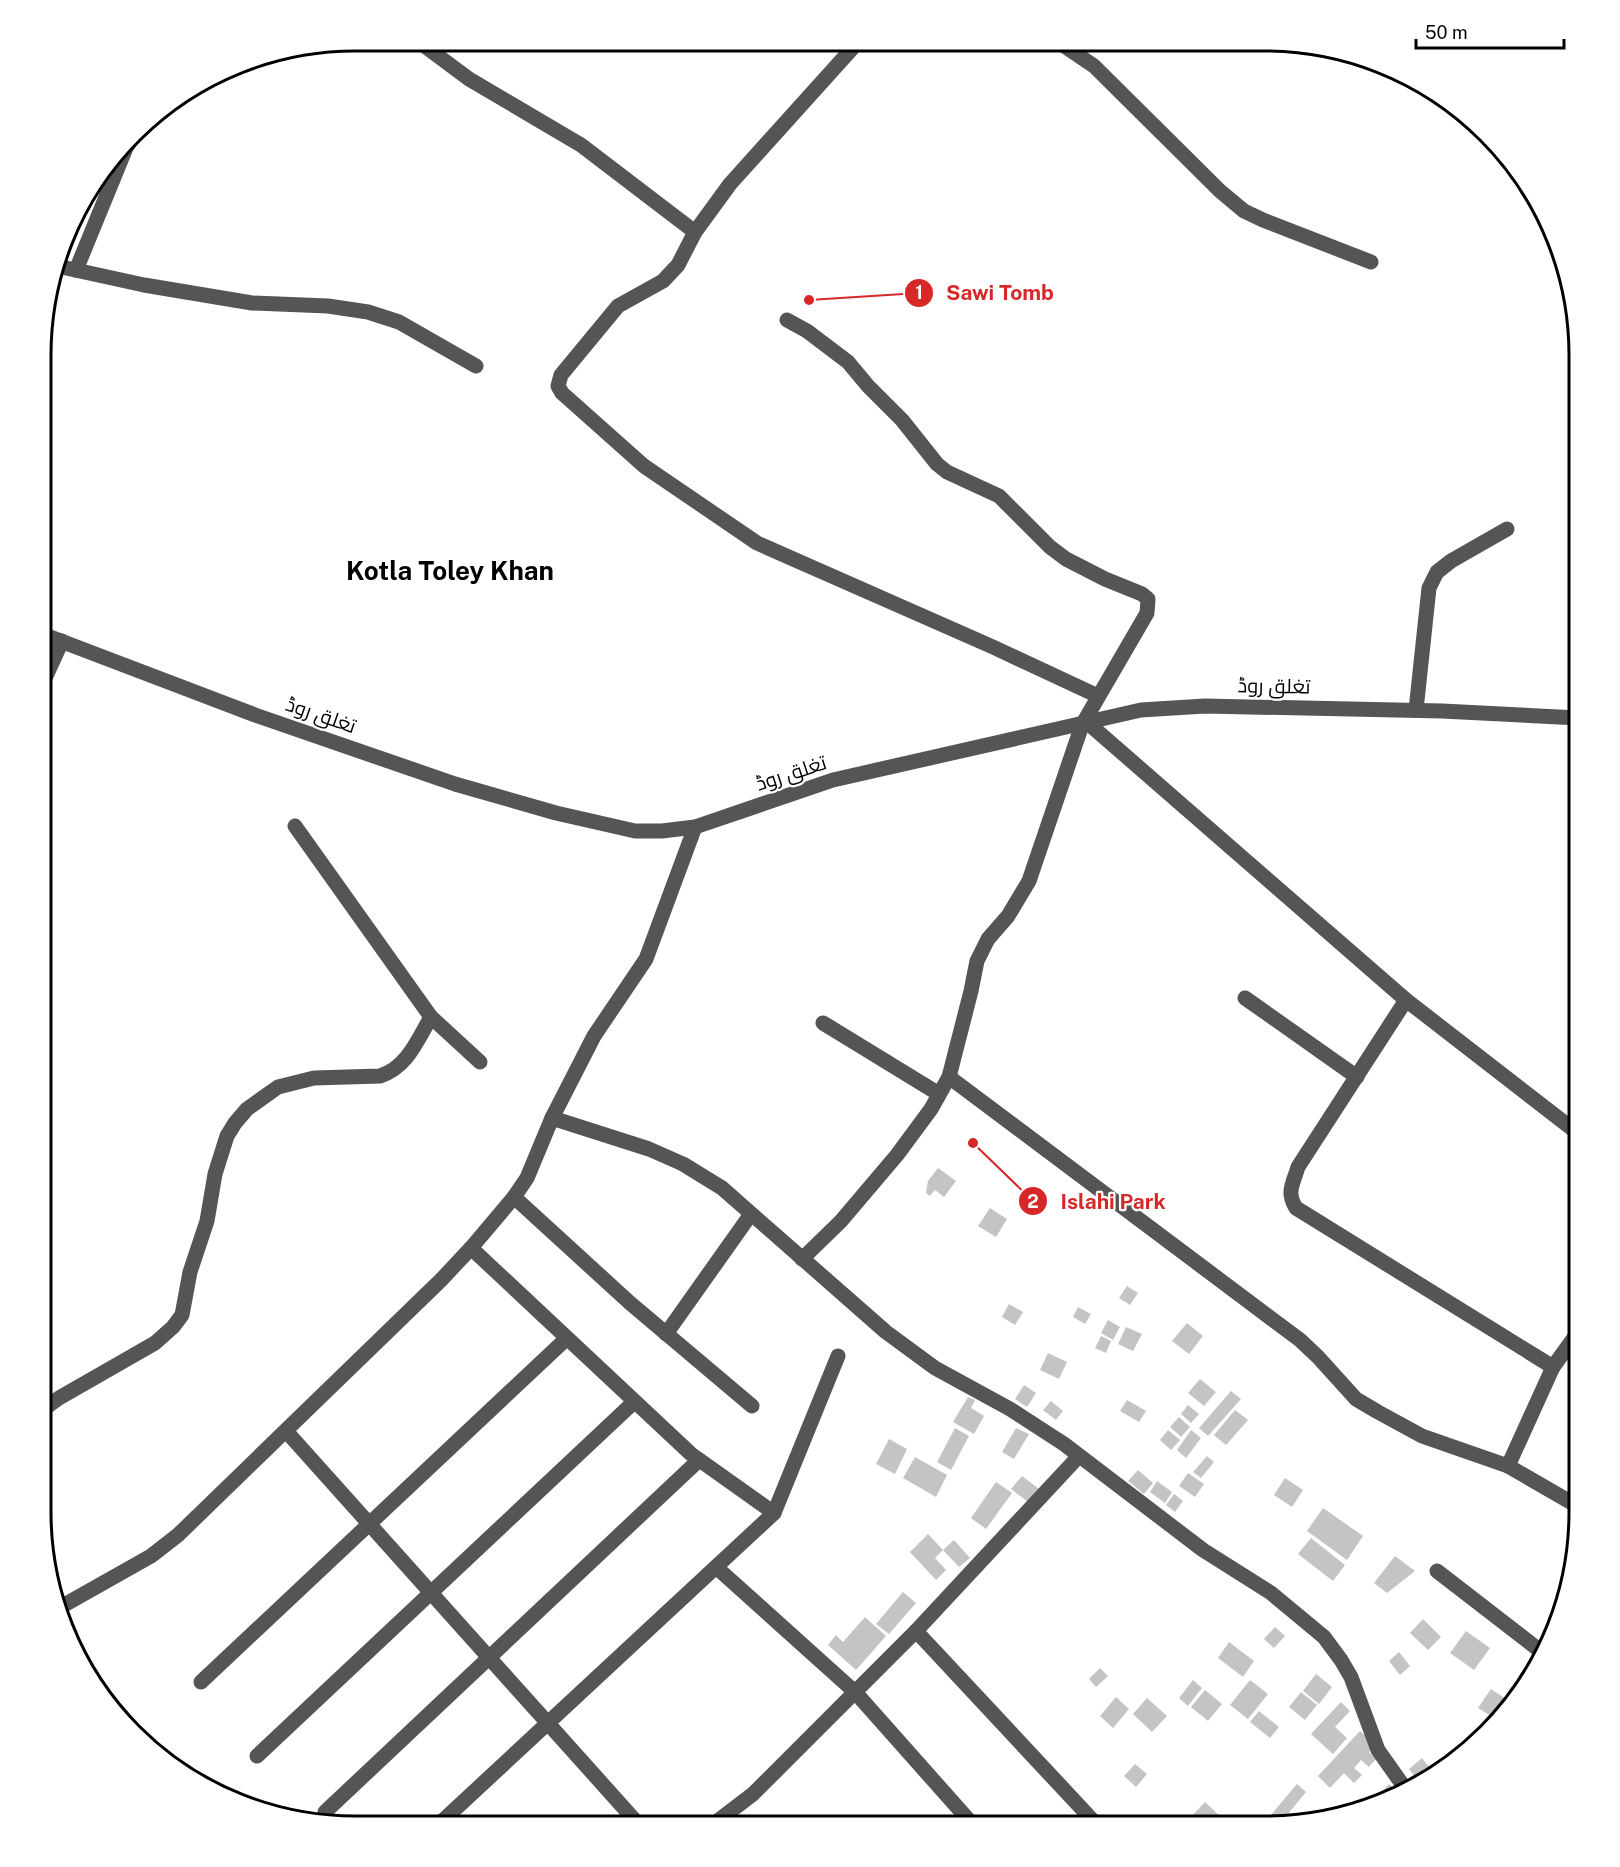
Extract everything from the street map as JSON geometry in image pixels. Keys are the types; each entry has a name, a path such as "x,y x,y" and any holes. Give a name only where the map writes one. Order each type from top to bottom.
{"street":[{"path":"431,51 469,79 581,145 695,232"},
{"path":"850,51 730,184 695,232 678,265 663,281 618,306 609,315 561,375 558,386 562,393 644,466 757,543 993,646 1098,696"},
{"path":"1072,51 1094,66 1220,192 1245,211 1371,262"},
{"path":"76,270 121,161"},
{"path":"64,267 144,285 252,303 328,306 368,312 399,322 476,366"},
{"path":"787,320 807,331 848,362 902,420 937,464 948,472 999,496 1050,547 1066,559 1105,579 1142,594 1148,599 1147,613 1098,696 1085,724 1029,881 1008,916 988,939 977,961 949,1077 931,1109 897,1155 841,1221 802,1259"},
{"path":"1416,710 1430,588 1437,572 1451,561 1507,529"},
{"name":"تغلق روڈ","path":"51,637 255,715 455,784 556,813 635,831 695,827 833,780 1141,710 1205,706 1416,710 1569,718"},
{"path":"51,665 62,641"},
{"path":"1085,724 1406,1000 1569,1126"},
{"path":"295,826 431,1017 480,1062"},
{"path":"65,1604 151,1556 178,1535 441,1280 514,1197 527,1178 552,1118 594,1036 646,959 695,827"},
{"path":"1245,998 1357,1077"},
{"path":"1406,1000 1298,1167 1290,1194 1291,1200 1296,1208 1553,1366"},
{"path":"51,1404 155,1343 173,1327 182,1315 190,1272 207,1221 215,1174 227,1136 247,1109 279,1087 314,1078 380,1076 389,1073 399,1066 411,1052 431,1017"},
{"path":"823,1023 939,1094"},
{"path":"949,1077 1300,1340 1356,1399 1422,1436 1508,1466 1569,1501"},
{"path":"552,1118 649,1149 683,1164 722,1188 886,1332 935,1368 1010,1409 1079,1456 1203,1550 1271,1593 1324,1637 1351,1677 1378,1750 1402,1784"},
{"path":"514,1197 666,1334 752,1406"},
{"path":"666,1334 751,1214"},
{"path":"471,1248 566,1339 699,1460 774,1513"},
{"path":"201,1682 566,1339"},
{"path":"1508,1466 1553,1366 1569,1344"},
{"path":"448,1816 774,1513 838,1356"},
{"path":"257,1756 634,1402"},
{"path":"286,1431 631,1816"},
{"path":"724,1816 753,1794 916,1631 1079,1456"},
{"path":"325,1812 699,1460"},
{"path":"716,1567 855,1692 965,1816"},
{"path":"1437,1571 1537,1648"},
{"path":"916,1631 1089,1816"}],"building":[{"path":"938,1168 956,1181 944,1197 935,1190 930,1196 926,1193 928,1181"},
{"path":"990,1208 1007,1219 996,1237 978,1226"},
{"path":"1127,1286 1138,1293 1130,1305 1119,1298"},
{"path":"1009,1304 1023,1312 1015,1325 1002,1317"},
{"path":"1078,1307 1091,1314 1085,1324 1073,1317"},
{"path":"1108,1320 1120,1327 1113,1340 1101,1333"},
{"path":"1187,1323 1203,1336 1189,1354 1172,1341"},
{"path":"1126,1327 1142,1334 1133,1351 1118,1344"},
{"path":"1101,1336 1111,1341 1106,1353 1095,1348"},
{"path":"1048,1353 1067,1362 1059,1379 1040,1370"},
{"path":"1200,1379 1216,1392 1204,1406 1188,1393"},
{"path":"1024,1385 1036,1393 1027,1407 1015,1399"},
{"path":"1231,1391 1241,1399 1208,1436 1199,1428"},
{"path":"968,1397 975,1400 971,1408 984,1416 974,1434 953,1422"},
{"path":"1127,1400 1146,1411 1139,1422 1120,1411"},
{"path":"1051,1401 1063,1411 1056,1420 1043,1410"},
{"path":"1188,1405 1199,1414 1191,1423 1181,1414"},
{"path":"1235,1410 1248,1420 1226,1445 1214,1435"},
{"path":"1179,1417 1190,1427 1181,1437 1170,1427"},
{"path":"955,1428 969,1436 951,1470 937,1462"},
{"path":"1016,1428 1029,1434 1014,1459 1002,1452"},
{"path":"1168,1430 1180,1440 1171,1450 1160,1440"},
{"path":"1191,1430 1201,1438 1186,1458 1177,1450"},
{"path":"889,1439 907,1449 895,1474 876,1464"},
{"path":"1207,1456 1214,1462 1201,1478 1193,1472"},
{"path":"915,1457 947,1475 936,1497 903,1478"},
{"path":"1138,1470 1153,1483 1144,1494 1128,1481"},
{"path":"1188,1473 1204,1484 1195,1497 1179,1486"},
{"path":"1022,1476 1039,1489 1028,1502 1011,1489"},
{"path":"1285,1478 1303,1490 1292,1507 1274,1495"},
{"path":"1157,1481 1172,1492 1165,1503 1150,1492"},
{"path":"996,1482 1012,1493 986,1529 971,1518"},
{"path":"1174,1494 1183,1501 1175,1512 1166,1505"},
{"path":"1323,1508 1363,1536 1347,1560 1307,1531"},
{"path":"928,1534 943,1550 935,1558 946,1570 936,1580 910,1552"},
{"path":"1311,1538 1345,1565 1333,1581 1298,1554"},
{"path":"954,1540 970,1558 959,1567 943,1550"},
{"path":"1395,1556 1415,1571 1387,1593 1374,1583"},
{"path":"903,1592 916,1603 889,1634 876,1624"},
{"path":"865,1617 886,1636 856,1670 828,1645 836,1635 843,1642"},
{"path":"1423,1619 1441,1637 1428,1650 1410,1633"},
{"path":"1275,1627 1285,1636 1274,1648 1264,1639"},
{"path":"1466,1631 1490,1648 1474,1670 1450,1653"},
{"path":"1229,1642 1254,1661 1243,1677 1218,1658"},
{"path":"1399,1652 1410,1666 1400,1675 1389,1661"},
{"path":"1100,1668 1108,1676 1096,1687 1089,1679"},
{"path":"1316,1674 1332,1687 1319,1704 1303,1691"},
{"path":"1193,1680 1202,1688 1188,1706 1179,1698"},
{"path":"1250,1680 1268,1694 1248,1719 1230,1705"},
{"path":"1491,1689 1505,1698 1491,1716 1478,1708"},
{"path":"1205,1690 1222,1704 1208,1721 1191,1707"},
{"path":"1301,1692 1317,1705 1305,1720 1289,1707"},
{"path":"1116,1697 1129,1709 1113,1728 1100,1716"},
{"path":"1147,1698 1167,1716 1152,1732 1133,1714"},
{"path":"1341,1702 1350,1711 1335,1727 1347,1738 1333,1754 1311,1734"},
{"path":"1259,1711 1279,1727 1270,1738 1250,1722"},
{"path":"1360,1731 1376,1745 1369,1752 1376,1759 1369,1767 1361,1760 1354,1768 1362,1775 1354,1783 1344,1773 1330,1788 1318,1776"},
{"path":"1422,1758 1429,1768 1415,1776 1409,1769"},
{"path":"1135,1764 1147,1774 1136,1787 1124,1776"},
{"path":"1297,1784 1306,1792 1287,1815 1270,1816"},
{"path":"1389,1784 1393,1788 1382,1793 1380,1794"},
{"path":"1205,1802 1220,1816 1192,1816"}],"place":[{"name":"Sawi Tomb","path":"809,300"},
{"name":"Islahi Park","path":"973,1143"}],"district":[{"name":"Kotla Toley Khan","path":"450,570"}]}
